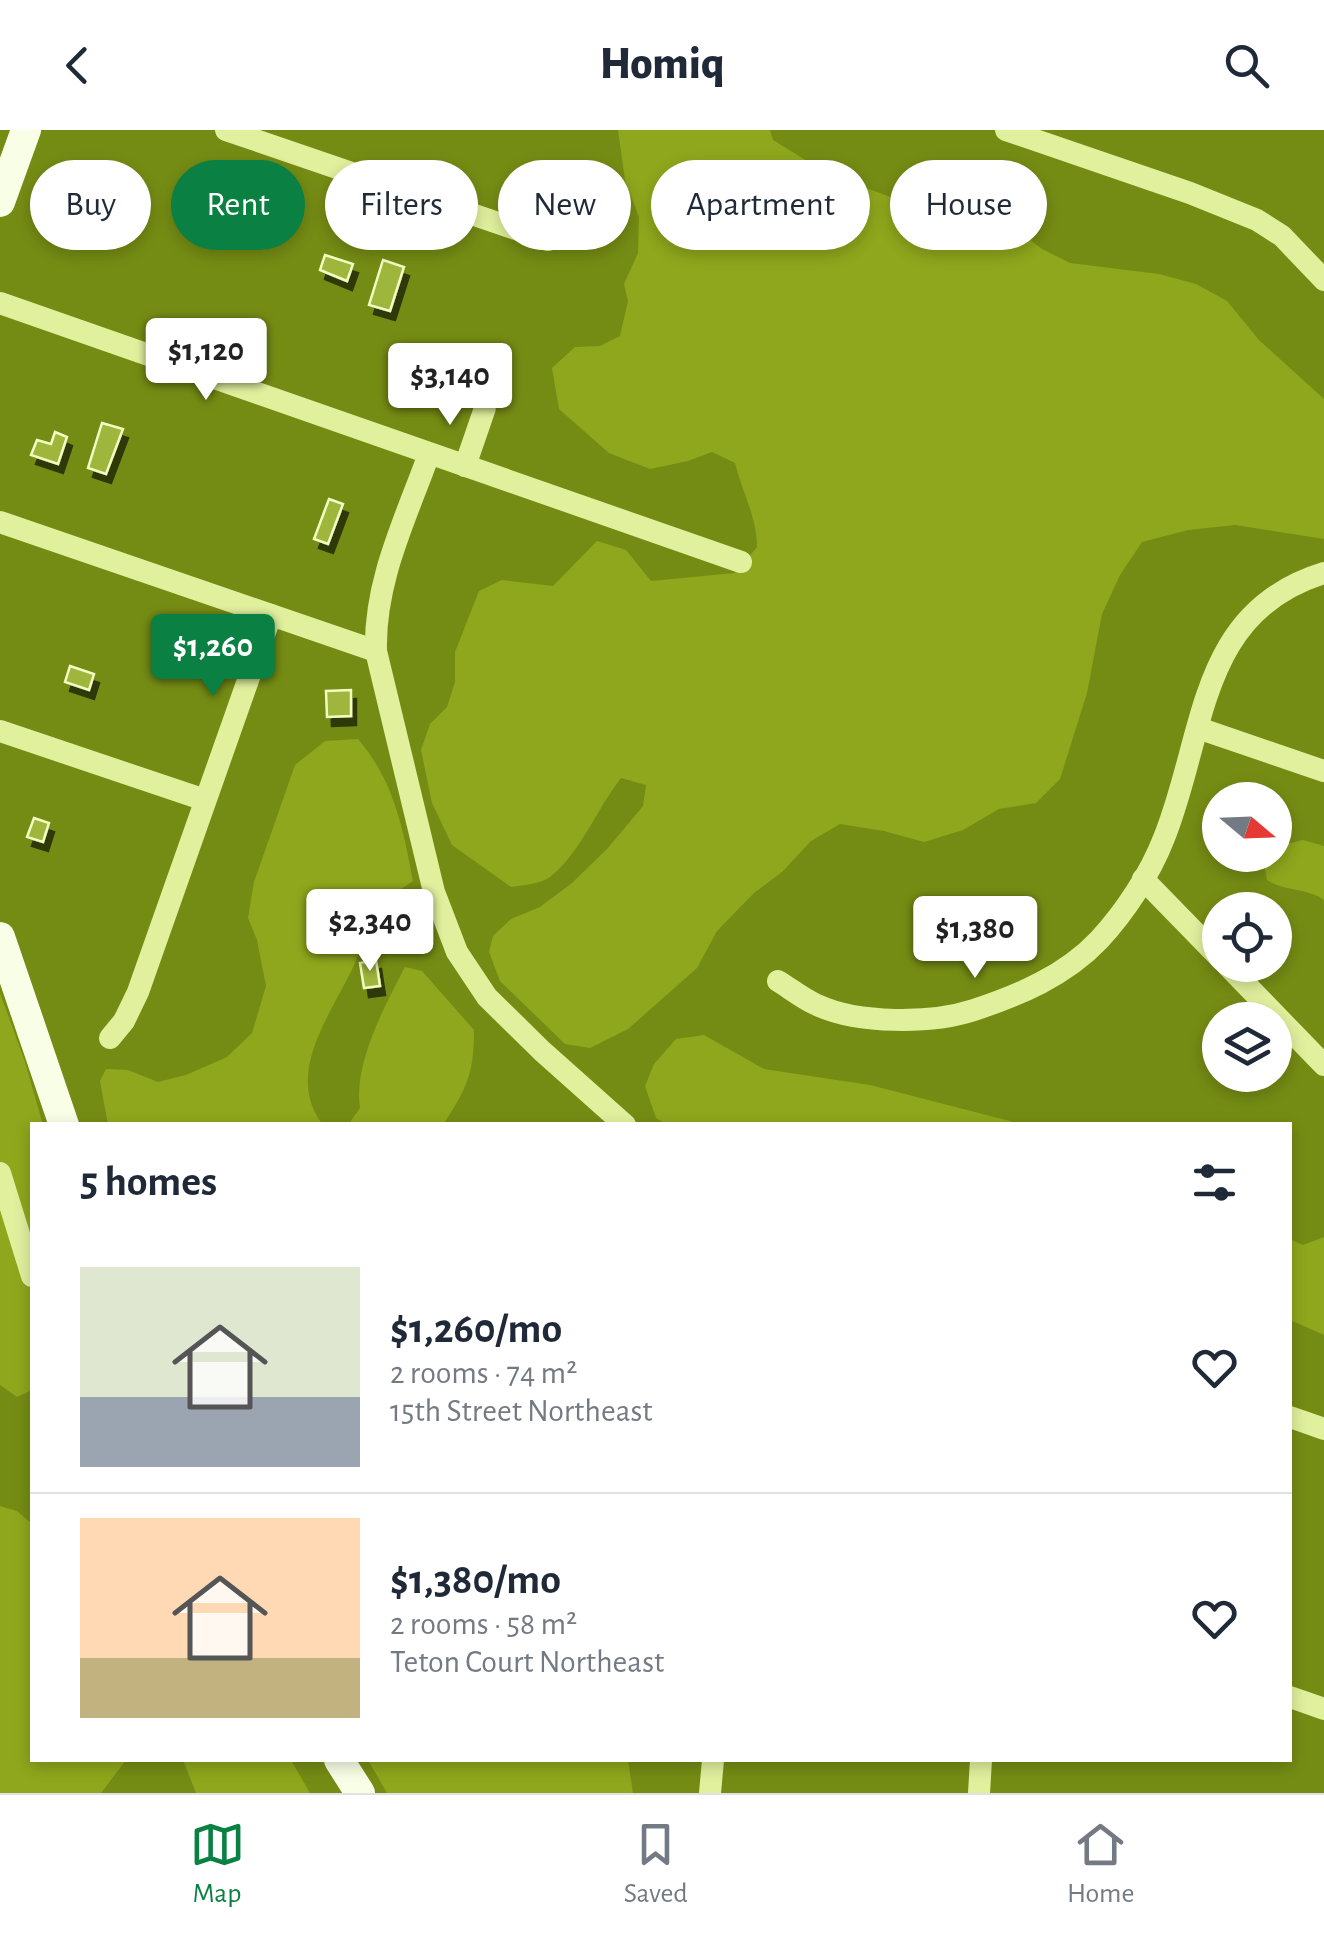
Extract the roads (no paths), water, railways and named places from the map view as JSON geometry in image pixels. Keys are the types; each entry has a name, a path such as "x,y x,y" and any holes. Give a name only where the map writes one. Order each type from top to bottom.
{"main road":[{"path":"0,202 26,130"},
{"path":"0,937 63,1122"},
{"path":"340,1762 360,1793"}],"street":[{"path":"226,130 498,223"},
{"path":"1006,130 1257,220 1282,236 1324,280"},
{"path":"0,304 741,562"},
{"path":"465,466 485,408"},
{"path":"429,454 382,583 375,625 376,650 434,892 457,952 487,997 622,1122"},
{"path":"0,522 376,650"},
{"path":"778,981 816,1004 844,1014 889,1019 958,1014 1018,995 1060,971 1097,942 1143,879 1164,840 1218,665 1234,636 1274,594 1324,573"},
{"path":"110,1038 124,1022 138,992 271,615"},
{"path":"1198,728 1324,770"},
{"path":"0,731 205,800"},
{"path":"1143,879 1202,940"},
{"path":"1243,982 1324,1065"},
{"path":"0,1174 30,1270"},
{"path":"1292,1418 1324,1428"},
{"path":"1292,1698 1324,1709"},
{"path":"710,1793 712,1762"},
{"path":"980,1762 980,1793"}]}
